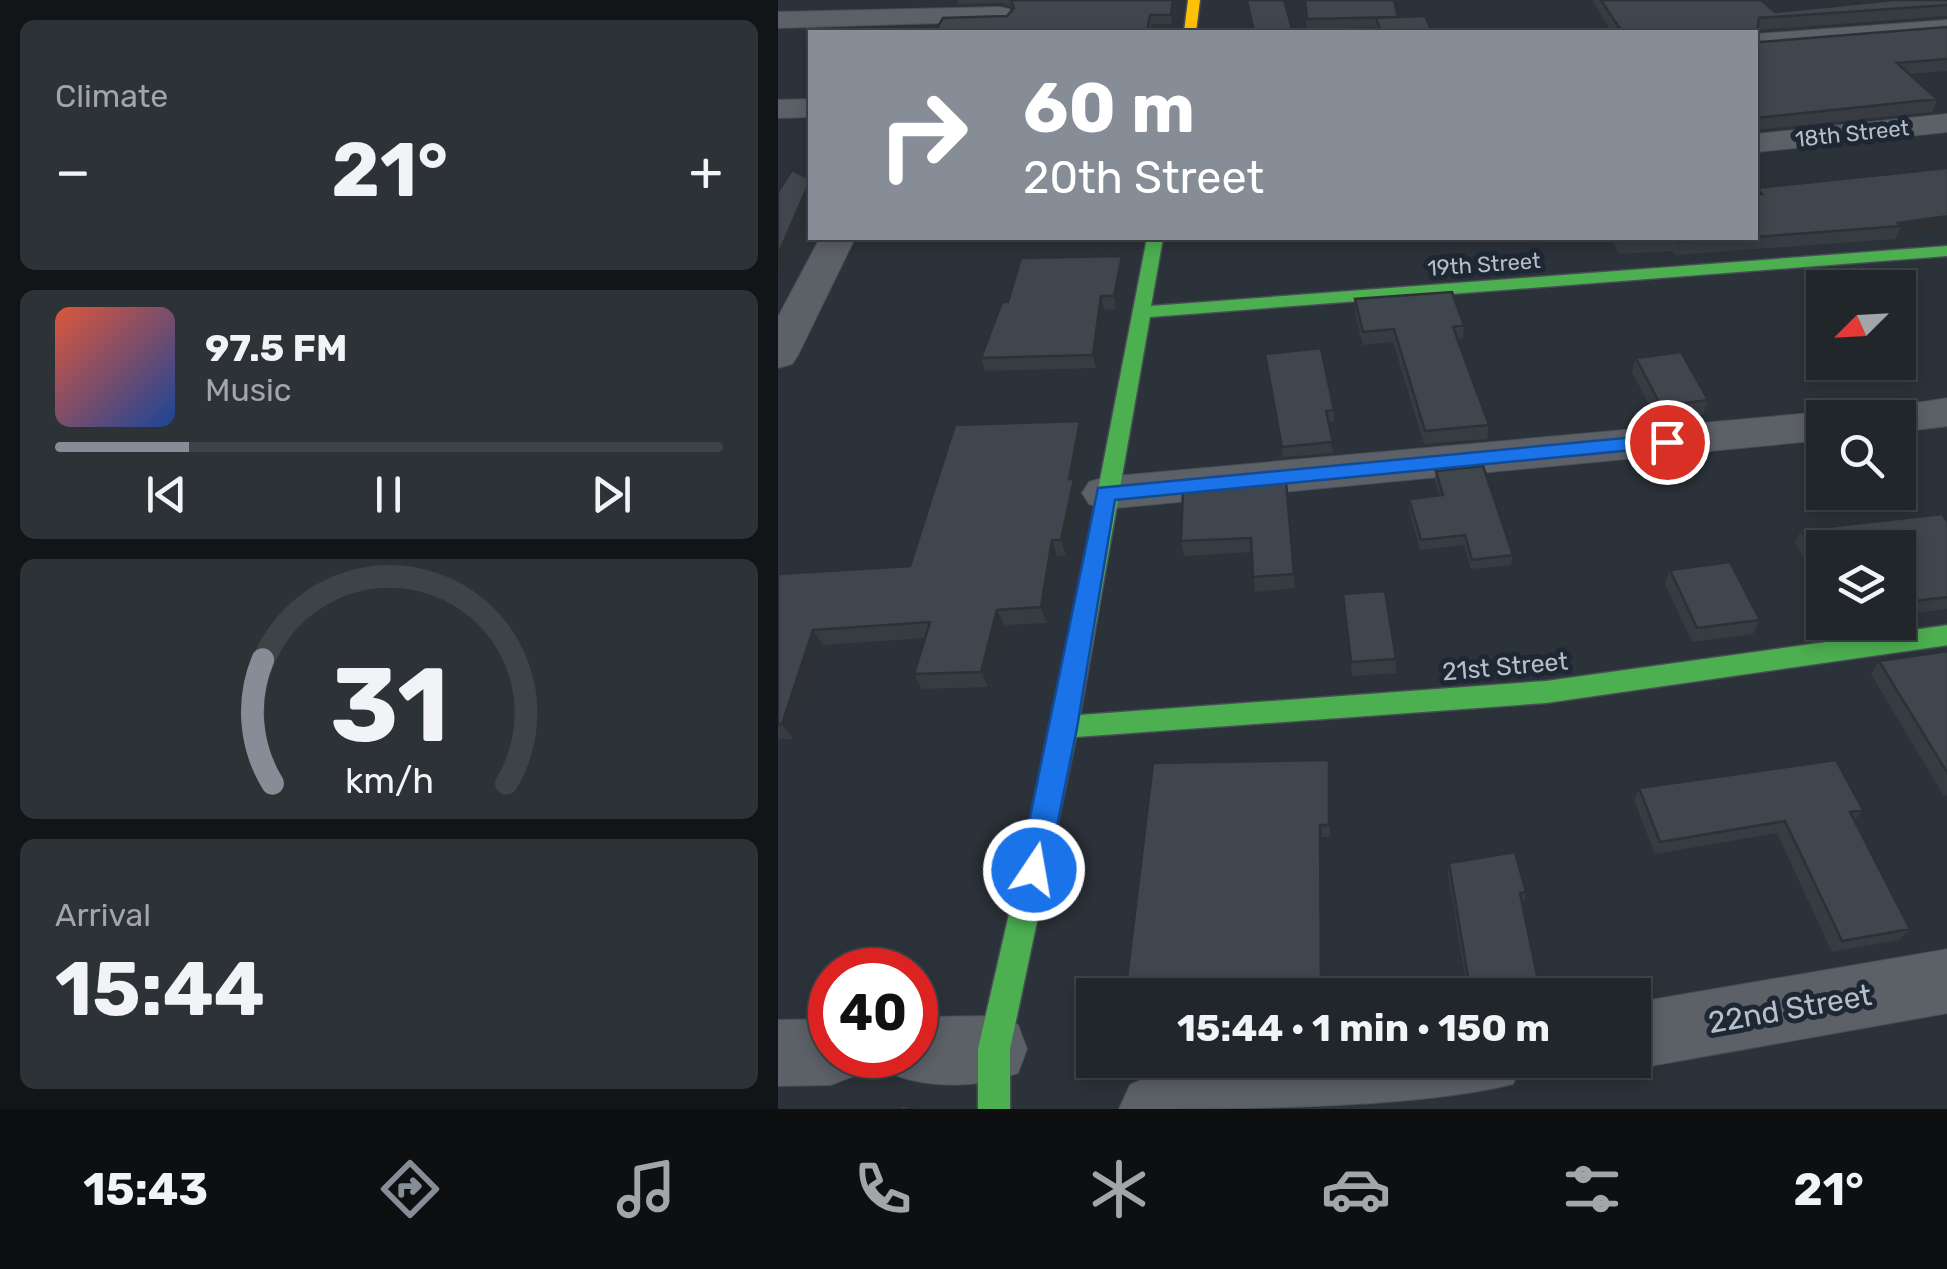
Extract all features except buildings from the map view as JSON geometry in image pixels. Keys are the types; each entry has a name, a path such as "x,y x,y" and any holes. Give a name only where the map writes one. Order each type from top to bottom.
{"street":[{"path":"1190,30 1194,0"},
{"path":"778,20 999,16"},
{"path":"1758,42 1948,28"},
{"path":"778,109 808,108"},
{"name":"18th Street","path":"1758,142 1948,123"},
{"path":"778,355 836,240"},
{"path":"938,1058 994,1079 1156,240"},
{"name":"19th Street","path":"1144,312 1948,251"},
{"path":"1916,416 1948,412"},
{"path":"1105,493 1806,428"},
{"name":"21st Street","path":"1064,728 1546,692 1948,635"},
{"name":"22nd Street","path":"1651,1033 1948,981"},
{"path":"778,1053 808,1052"},
{"path":"1154,1109 1366,1078"}],"traffic: fast":[{"path":"994,1109 994,1049 1065,727 1155,240"},
{"path":"1143,312 1948,251"},
{"path":"1065,727 1546,692 1948,635"}],"traffic: slow":[{"path":"1190,30 1194,0"}],"route":[{"path":"1034,870 1064,728 1105,493 1667,442"}]}
